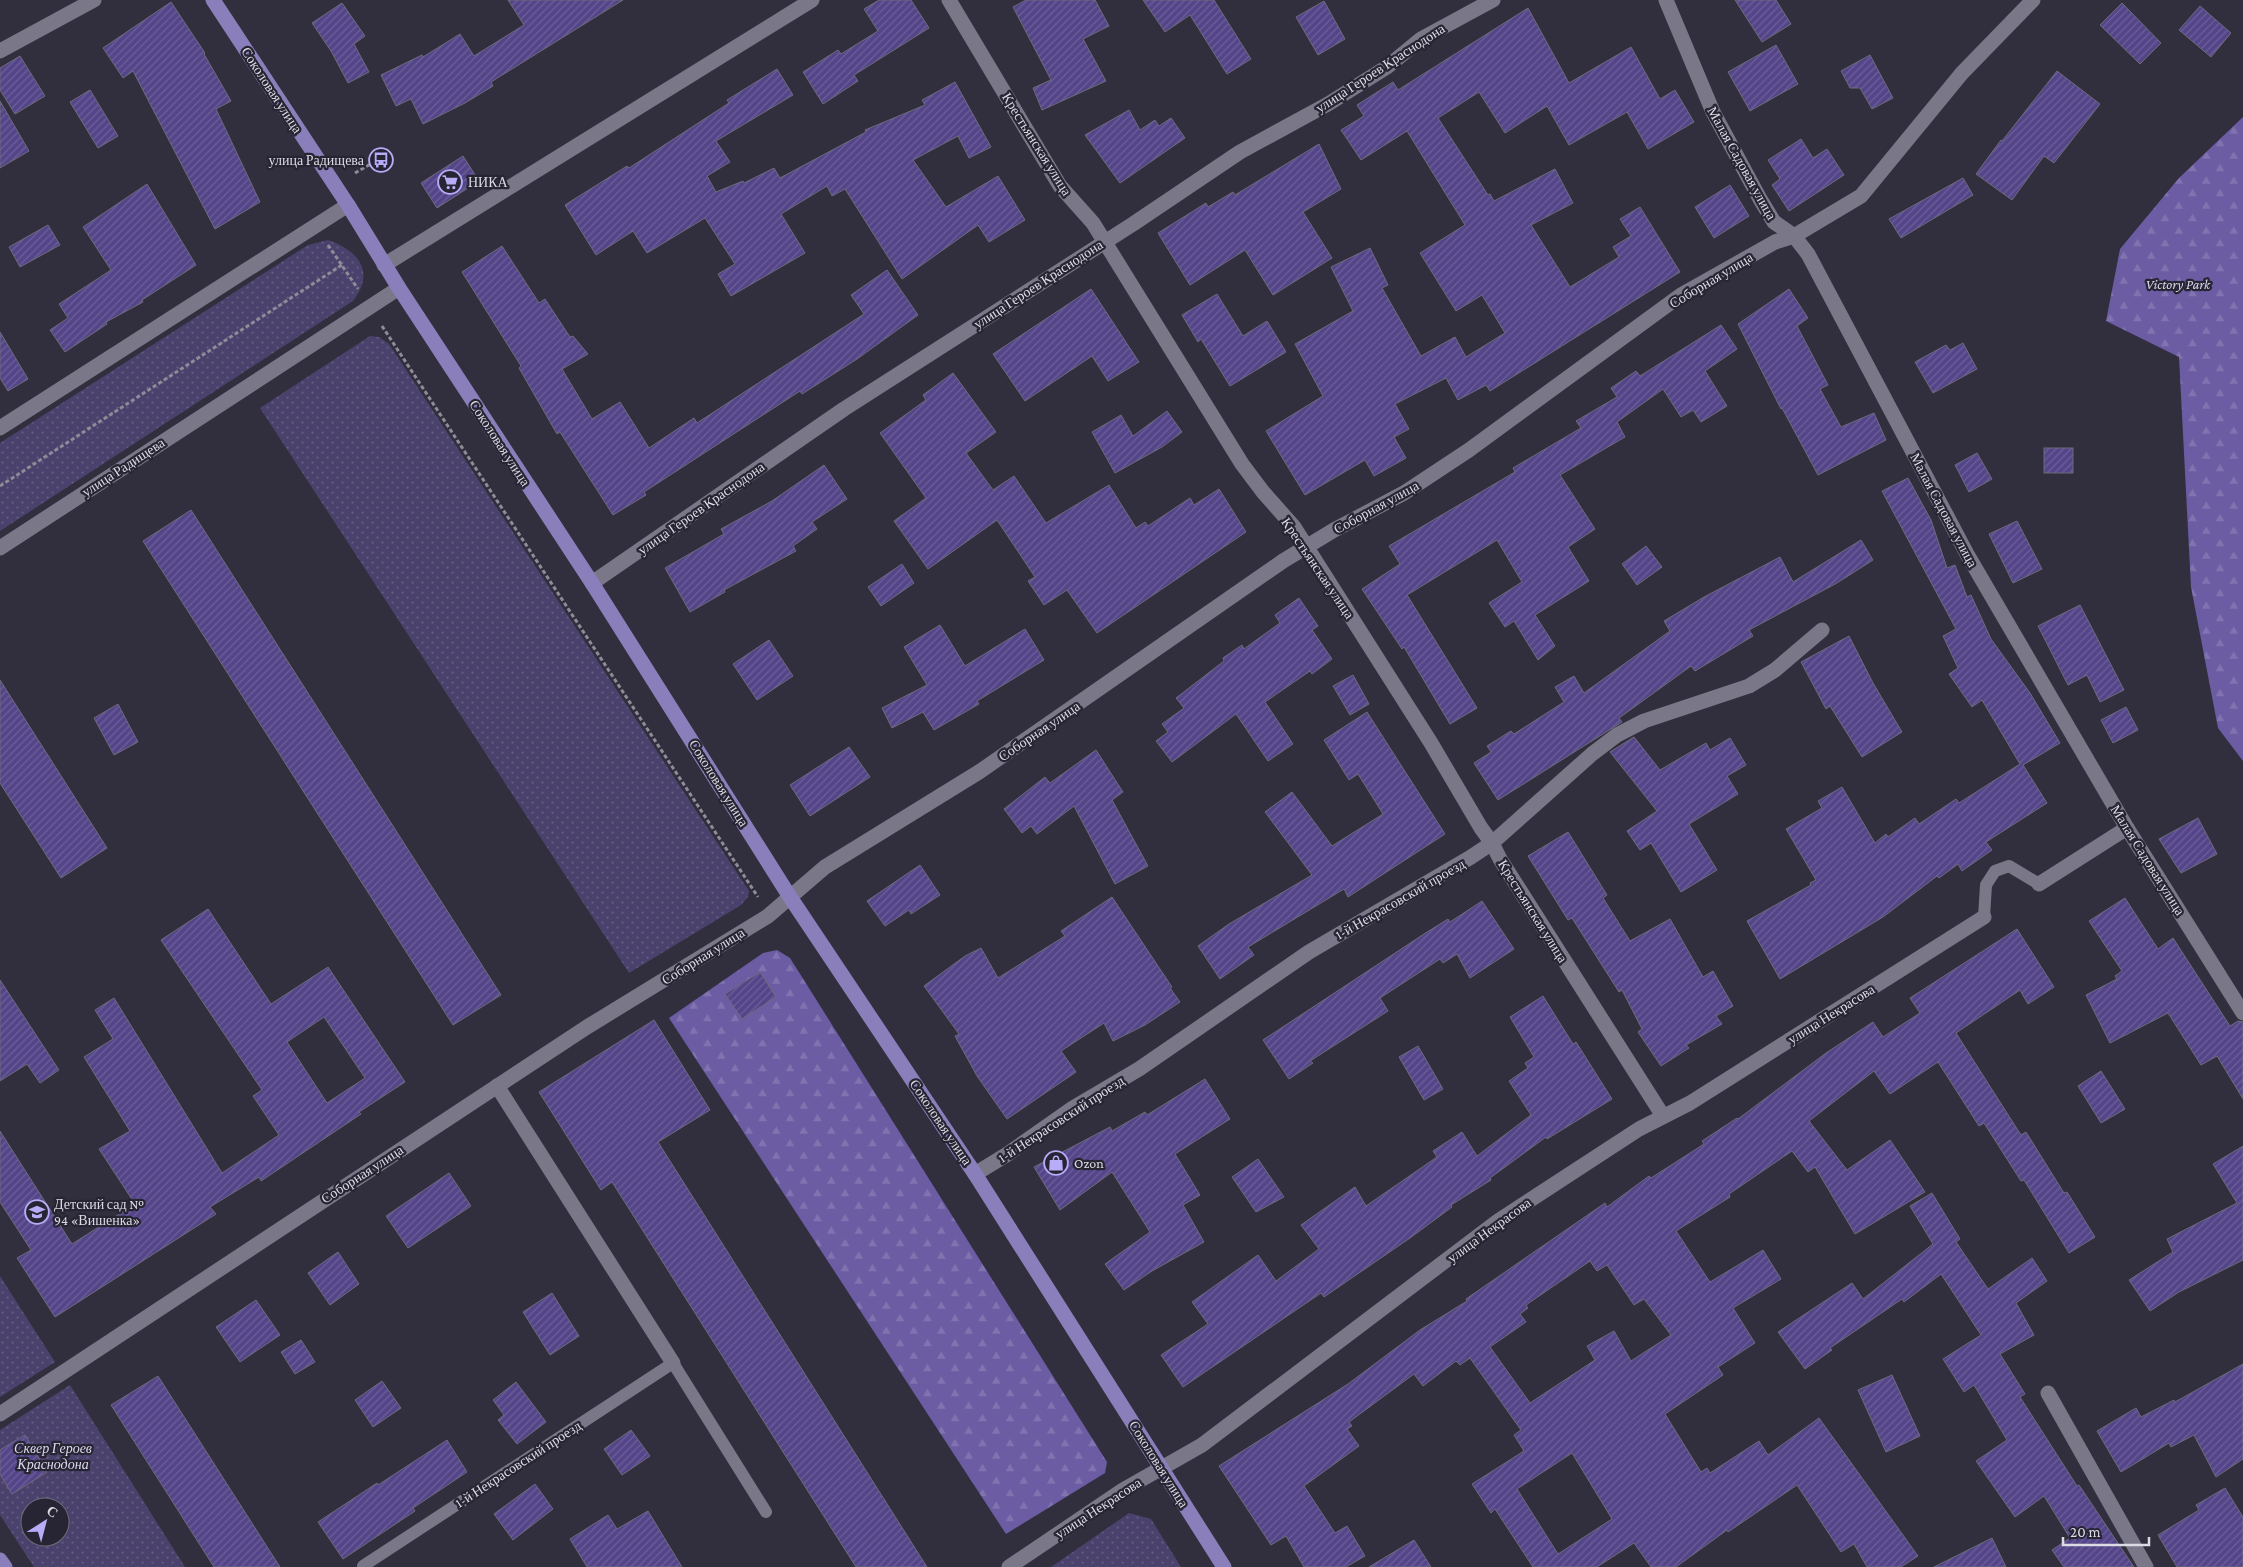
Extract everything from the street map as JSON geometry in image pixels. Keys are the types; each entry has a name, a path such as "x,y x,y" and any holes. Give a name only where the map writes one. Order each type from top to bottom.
{"main road":[{"name":"Соколовая улица","path":"214,0 348,205 398,288 592,583 790,897 975,1174 1224,1567"},
{"path":"0,1560 5,1567"}],"street":[{"path":"0,51 94,0"},
{"path":"384,265 812,0"},
{"name":"Крестьянская улица","path":"949,0 1060,186 1093,223 1242,464 1262,492 1294,527 1430,743 1500,859 1663,1116"},
{"name":"улица Героев Краснодона","path":"592,583 844,409 1240,152 1328,104 1387,67 1421,39 1492,0"},
{"name":"Малая Садовая улица","path":"1666,0 1713,112 1774,222 1794,236 1808,254 1967,554 2127,828 2243,1013"},
{"name":"Соборная улица","path":"0,1414 587,1027 768,916 825,867 979,772 1283,561 1404,493 1468,450 1682,295 1775,242 1794,236 1862,196 1962,73 2033,0"},
{"path":"0,428 348,205"},
{"name":"улица Радищева","path":"0,548 398,288"},
{"name":"1-й Некрасовский проезд","path":"975,1174 1006,1155 1073,1108 1139,1069 1309,952 1471,858 1492,843 1592,754 1617,735 1644,721 1749,686 1775,670 1822,630"},
{"path":"2039,884 2127,828"},
{"name":"улица Некрасова","path":"1010,1567 1123,1490 1202,1445 1498,1221 1639,1129 1690,1103 1984,917"},
{"path":"497,1086 672,1363"},
{"path":"2048,1393 2146,1567"}],"lane":[{"path":"1984,917 1986,885 1995,871 2009,866 2039,884"},
{"path":"672,1363 766,1512"},
{"name":"1-й Некрасовский проезд","path":"363,1566 672,1363"}],"path":[{"path":"314,227 370,307 755,892 768,916"},
{"path":"0,486 342,265"}],"green space":[{"name":"Victory Park","path":"2243,117 2243,761 2218,728 2191,587 2179,357 2106,321 2120,249 2179,178"},
{"path":"328,240 348,250 360,263 363,271 363,280 360,290 353,301 0,531 0,443 308,245"},
{"path":"370,336 379,337 389,344 749,891 748,897 741,905 629,973 260,408"},
{"path":"777,950 790,958 1107,1462 1105,1473 1006,1534 669,1018 763,953"},
{"path":"0,1276 55,1362 0,1397"},
{"name":"Сквер Героев Краснодона","path":"70,1385 185,1567 34,1567 21,1547 70,1547 70,1497 20,1497 20,1546 0,1515 0,1430"},
{"path":"1129,1513 1151,1519 1181,1567 1051,1567"}],"building":[{"path":"508,0 623,0 491,82 493,86 465,103 423,124 411,99 396,106 381,75 422,55 423,57 460,34 474,56 524,25"},
{"path":"879,0 911,0 929,28 854,75 858,81 823,104 803,72 838,50 841,54 878,31 864,9"},
{"path":"1026,0 1095,0 1109,26 1083,39 1106,81 1042,110 1033,88 1051,80 1013,7"},
{"path":"1143,0 1214,0 1251,59 1227,74 1190,15 1165,32"},
{"path":"1735,0 1776,0 1791,24 1762,42"},
{"path":"1324,1 1345,39 1318,55 1296,17"},
{"path":"171,2 205,53 231,101 216,109 260,202 215,229 133,71 123,78 103,48"},
{"path":"342,3 365,36 354,44 369,72 348,83 331,51 312,23"},
{"path":"2122,3 2161,43 2140,64 2100,25"},
{"path":"2200,6 2231,33 2211,57 2179,30"},
{"path":"1528,8 1569,83 1631,47 1660,99 1675,90 1694,122 1648,149 1627,112 1569,145 1547,106 1505,133 1479,92 1438,118 1488,195 1490,194 1494,201 1555,169 1573,203 1531,225 1570,287 1619,257 1613,247 1631,236 1620,219 1640,207 1680,272 1490,391 1486,385 1458,400 1446,378 1395,404 1409,429 1394,437 1406,458 1374,476 1365,460 1305,495 1266,431 1323,396 1295,344 1353,311 1331,267 1370,248 1388,285 1382,288 1421,356 1455,337 1466,357 1505,333 1482,295 1456,311 1420,253 1465,225 1407,131 1361,160 1341,130 1364,116 1357,105 1393,82 1398,90"},
{"path":"1776,45 1798,84 1750,111 1728,72"},
{"path":"1870,55 1893,98 1872,109 1860,88 1850,88 1841,71"},
{"path":"20,56 45,96 15,114 0,90 0,68"},
{"path":"777,69 793,95 716,141 730,162 707,176 716,192 743,181 744,183 774,168 780,178 866,132 865,130 925,105 922,100 955,82 991,147 969,158 958,136 913,160 946,207 998,176 1025,220 989,242 978,225 902,279 845,189 832,196 827,186 781,214 805,253 731,296 718,274 735,264 705,218 647,253 633,231 596,255 565,205 627,166 629,168 729,103 727,100"},
{"path":"2057,71 2100,104 2054,163 2044,156 2012,200 1976,174"},
{"path":"90,90 118,136 98,148 70,102"},
{"path":"0,101 29,151 0,168"},
{"path":"1129,110 1140,130 1155,120 1159,126 1171,118 1185,138 1120,183 1085,135"},
{"path":"1801,139 1813,158 1827,149 1844,175 1789,211 1772,185 1780,179 1768,160"},
{"path":"1319,144 1341,189 1303,212 1332,258 1273,295 1245,250 1190,285 1158,233 1206,203 1208,207 1233,192 1235,195"},
{"name":"НИКА","path":"463,156 479,181 437,208 421,183"},
{"path":"1963,178 1973,195 1901,238 1889,219"},
{"path":"147,184 196,265 142,300 143,302 106,322 107,324 65,352 50,330 68,318 59,304 111,270 83,227"},
{"path":"1730,185 1749,216 1714,238 1695,207"},
{"path":"48,225 60,245 20,267 9,247"},
{"path":"502,246 539,303 545,299 570,337 573,336 588,354 562,369 592,419 620,402 649,448 694,418 697,423 864,314 851,295 887,270 918,315 857,359 802,394 800,391 644,492 646,495 613,515 560,432 557,434 519,368 521,366 462,272"},
{"path":"1091,289 1139,362 1108,381 1092,356 1025,401 993,354"},
{"path":"1789,289 1808,318 1797,326 1828,385 1820,389 1841,427 1874,413 1886,440 1818,475 1781,409 1738,324"},
{"path":"1217,294 1243,336 1267,321 1286,352 1230,386 1201,339 1198,342 1182,315"},
{"path":"1721,325 1737,349 1705,371 1727,406 1701,422 1693,410 1681,417 1663,389 1617,422 1625,437 1560,475 1595,529 1568,547 1589,581 1535,615 1555,646 1538,660 1514,621 1505,627 1489,603 1522,582 1497,540 1407,595 1477,708 1450,724 1404,647 1402,649 1362,589 1400,564 1389,546 1515,472 1513,468 1581,428 1576,421 1617,397 1611,388 1636,371 1640,376"},
{"path":"0,332 28,379 8,391 0,378"},
{"path":"1963,343 1977,369 1933,393 1915,362 1946,345 1950,350"},
{"path":"953,373 996,432 966,453 993,490 1014,476 1046,523 1109,485 1136,528 1145,522 1148,526 1190,498 1194,505 1219,489 1246,532 1097,633 1067,590 1044,605 1028,581 1035,577 997,520 928,569 894,521 926,498 880,433 926,400 923,395"},
{"path":"1167,411 1182,432 1162,447 1115,473 1092,432 1121,415 1133,436"},
{"path":"2044,448 2073,448 2073,473 2044,473"},
{"path":"1977,453 1992,479 1969,492 1955,465"},
{"path":"824,465 847,499 812,522 817,529 793,546 796,551 724,590 725,592 690,612 665,568 724,534 721,529 772,501"},
{"path":"1908,478 1931,520 1947,568 1955,565 1967,597 1971,595 1991,639 2030,693 2060,743 2023,765 2047,803 1986,842 1992,850 1962,871 1958,864 1939,878 1937,876 1883,917 1780,979 1747,921 1811,885 1810,883 1816,880 1786,829 1822,808 1818,801 1842,787 1875,843 1886,834 1888,837 1915,818 1919,824 1956,799 1959,803 2020,764 1982,700 1972,707 1949,674 1958,668 1943,636 1956,629 1882,491"},
{"path":"191,510 501,995 453,1025 143,541"},
{"path":"2017,521 2042,569 2013,583 1989,534"},
{"path":"1861,540 1873,560 1837,583 1749,630 1753,636 1695,671 1691,666 1619,718 1622,722 1498,800 1474,763 1491,752 1487,746 1511,731 1514,734 1564,702 1555,687 1574,676 1584,693 1670,631 1664,621 1704,597 1780,557 1793,582"},
{"path":"1646,546 1662,567 1637,585 1622,564"},
{"path":"902,564 914,583 881,606 868,587"},
{"path":"1299,598 1318,626 1312,630 1332,659 1312,674 1310,671 1265,702 1293,744 1268,761 1236,714 1172,762 1156,741 1168,732 1162,724 1184,708 1176,698 1224,661 1223,658 1242,645 1244,649 1280,623 1275,615"},
{"path":"2080,605 2124,690 2100,702 2087,675 2068,685 2038,626"},
{"path":"940,625 965,666 1025,629 1044,660 977,701 979,704 934,730 923,712 892,728 882,708 927,685 904,647"},
{"path":"1849,636 1873,683 1902,732 1862,757 1830,706 1826,709 1801,662"},
{"path":"769,640 793,676 757,700 733,664"},
{"path":"1353,675 1369,704 1350,715 1333,686"},
{"path":"0,680 107,848 61,878 0,783"},
{"path":"118,704 138,742 114,755 94,718"},
{"path":"2126,707 2138,730 2113,743 2101,720"},
{"path":"1367,712 1445,834 1348,897 1344,889 1248,947 1254,955 1220,979 1198,946 1229,924 1312,875 1265,812 1292,792 1332,846 1383,814 1358,774 1349,780 1324,740"},
{"path":"1634,737 1660,770 1706,743 1710,750 1730,738 1746,765 1727,776 1738,794 1689,824 1717,870 1681,892 1651,843 1640,850 1627,831 1657,811 1610,752"},
{"path":"849,747 870,777 810,816 790,785"},
{"path":"1096,750 1123,792 1112,800 1148,866 1115,884 1074,806 1037,834 1031,826 1022,833 1004,809 1045,777 1050,783"},
{"path":"2198,818 2217,854 2181,873 2159,839"},
{"path":"1568,832 1607,895 1603,898 1630,941 1670,919 1703,977 1713,971 1733,1006 1716,1016 1722,1024 1686,1045 1689,1048 1661,1066 1638,1032 1642,1029 1622,990 1619,992 1572,918 1568,920 1528,856"},
{"path":"920,865 940,895 911,914 909,910 885,926 867,901"},
{"path":"1112,897 1180,1002 1145,1025 1113,1041 1104,1023 1061,1051 1076,1072 1007,1119 977,1076 955,1036 959,1034 924,986 965,956 981,948 998,978 1065,936 1061,931"},
{"path":"2125,898 2158,949 2173,938 2230,1026 2238,1021 2243,1022 2243,1099 2217,1056 2201,1065 2168,1013 2110,1043 2086,995 2117,979 2115,976 2122,971 2089,921"},
{"path":"1482,901 1514,949 1470,978 1457,954 1443,963 1440,959 1380,998 1388,1011 1310,1061 1313,1063 1289,1079 1263,1040 1424,934 1448,919 1450,922"},
{"path":"208,909 271,1004 328,967 405,1082 261,1181 259,1177 210,1207 216,1214 55,1317 17,1258 31,1250 0,1202 0,1131 72,1244 135,1204 99,1149 130,1131 84,1057 113,1039 95,1010 114,998 222,1173 279,1135 253,1096 262,1090 161,940","holes":["324,1017 365,1078 327,1103 287,1042"]},
{"path":"2017,929 2054,987 2028,1004 2020,990 1956,1033 2021,1135 2026,1132 2064,1193 2067,1192 2095,1237 2069,1253 2024,1180 2021,1181 1984,1123 1979,1126 1938,1062 1890,1094 1874,1071 1809,1121 1847,1170 1890,1140 1925,1192 1855,1234 1815,1167 1808,1172 1792,1151 1729,1194 1730,1197 1676,1231 1710,1282 1763,1250 1781,1279 1733,1308 1755,1343 1718,1367 1723,1375 1665,1414 1701,1472 1707,1468 1710,1473 1759,1441 1768,1455 1819,1418 1918,1556 1901,1567 1867,1567 1854,1544 1841,1552 1797,1485 1728,1532 1727,1530 1676,1567 1651,1567 1634,1543 1597,1567 1533,1567 1495,1509 1491,1513 1472,1484 1524,1451 1514,1435 1521,1430 1470,1358 1460,1365 1456,1361 1423,1386 1414,1374 1349,1422 1352,1426 1347,1429 1359,1446 1304,1486 1335,1533 1347,1526 1365,1556 1346,1567 1304,1567 1286,1536 1271,1545 1219,1466 1348,1384 1420,1330 1467,1301 1466,1299 1605,1203 1607,1207 1649,1176 1651,1178 1704,1144 1702,1141 1738,1119 1826,1053 1873,1022 1883,1037 1920,1013 1910,998","holes":["1590,1261 1597,1271 1607,1265 1634,1305 1644,1299 1671,1335 1631,1361 1614,1331 1587,1346 1595,1360 1530,1403 1490,1347 1526,1322 1520,1314 1528,1308 1526,1305","1572,1453 1612,1519 1558,1554 1517,1489"]},
{"path":"760,972 776,997 742,1019 725,994"},
{"path":"0,980 59,1070 40,1083 27,1064 0,1081"},
{"path":"1543,996 1573,1044 1576,1042 1612,1099 1547,1139 1546,1137 1490,1178 1491,1180 1451,1205 1452,1207 1410,1238 1324,1297 1321,1293 1183,1387 1161,1355 1208,1324 1192,1302 1258,1255 1276,1281 1319,1249 1301,1225 1355,1187 1366,1206 1437,1157 1433,1151 1462,1132 1477,1156 1531,1115 1509,1081 1528,1068 1525,1063 1534,1057 1510,1017"},
{"path":"654,1020 710,1110 658,1142 927,1567 856,1567 612,1182 601,1190 539,1092"},
{"path":"1418,1046 1443,1089 1424,1100 1399,1057"},
{"path":"2101,1071 2125,1109 2101,1123 2078,1086"},
{"path":"1205,1079 1230,1119 1175,1154 1200,1195 1183,1205 1204,1242 1152,1271 1124,1290 1105,1264 1150,1232 1112,1172 1060,1210 1034,1167 1110,1127 1112,1131 1145,1112 1147,1115"},
{"path":"2243,1146 2243,1260 2179,1292 2150,1311 2129,1280 2173,1252 2167,1239 2237,1203 2213,1164"},
{"path":"1258,1159 1284,1197 1256,1212 1232,1177"},
{"path":"449,1173 471,1206 408,1248 386,1216"},
{"path":"1932,1193 1960,1239 1956,1242 1988,1289 2032,1258 2047,1281 2016,1303 2034,1335 2000,1354 2025,1394 2020,1397 2077,1486 2079,1485 2134,1567 2064,1567 2052,1550 2070,1538 2044,1496 2015,1517 1976,1461 2007,1440 1974,1385 1964,1392 1943,1359 1981,1335 1941,1274 1904,1302 1902,1299 1830,1348 1832,1350 1805,1369 1778,1332 1852,1283 1863,1299 1933,1244 1910,1206"},
{"path":"338,1252 359,1284 330,1305 308,1273"},
{"path":"552,1293 579,1336 550,1355 523,1312"},
{"path":"256,1300 280,1335 240,1362 216,1327"},
{"path":"301,1340 315,1362 295,1374 281,1352"},
{"path":"2243,1364 2243,1459 2216,1477 2194,1435 2171,1447 2169,1443 2121,1472 2097,1431 2136,1408 2141,1417 2174,1400 2175,1402"},
{"path":"1892,1375 1920,1436 1886,1452 1858,1390"},
{"path":"158,1376 280,1567 214,1567 111,1405"},
{"path":"382,1381 401,1408 373,1427 355,1400"},
{"path":"516,1382 546,1422 517,1444 498,1420 504,1415 493,1400"},
{"path":"631,1430 650,1456 622,1475 604,1449"},
{"path":"25,1435 47,1472 12,1494 0,1474 0,1450"},
{"path":"447,1440 467,1472 413,1508 415,1511 343,1559 318,1522"},
{"path":"535,1484 553,1509 513,1540 494,1514"},
{"path":"2225,1488 2243,1517 2243,1567 2177,1567 2158,1535 2199,1510 2196,1505"},
{"path":"648,1511 682,1567 587,1567 570,1539 608,1515 617,1529"},
{"path":"1992,1538 2006,1567 1934,1567"},
{"path":"1414,1540 1431,1567 1369,1567"}],"place":[{"name":"улица Радищева","path":"381,160"},
{"name":"НИКА","path":"450,182"},
{"name":"Ozon","path":"1056,1163"},
{"name":"Детский сад № 94 «Вишенка»","path":"37,1212"}]}
